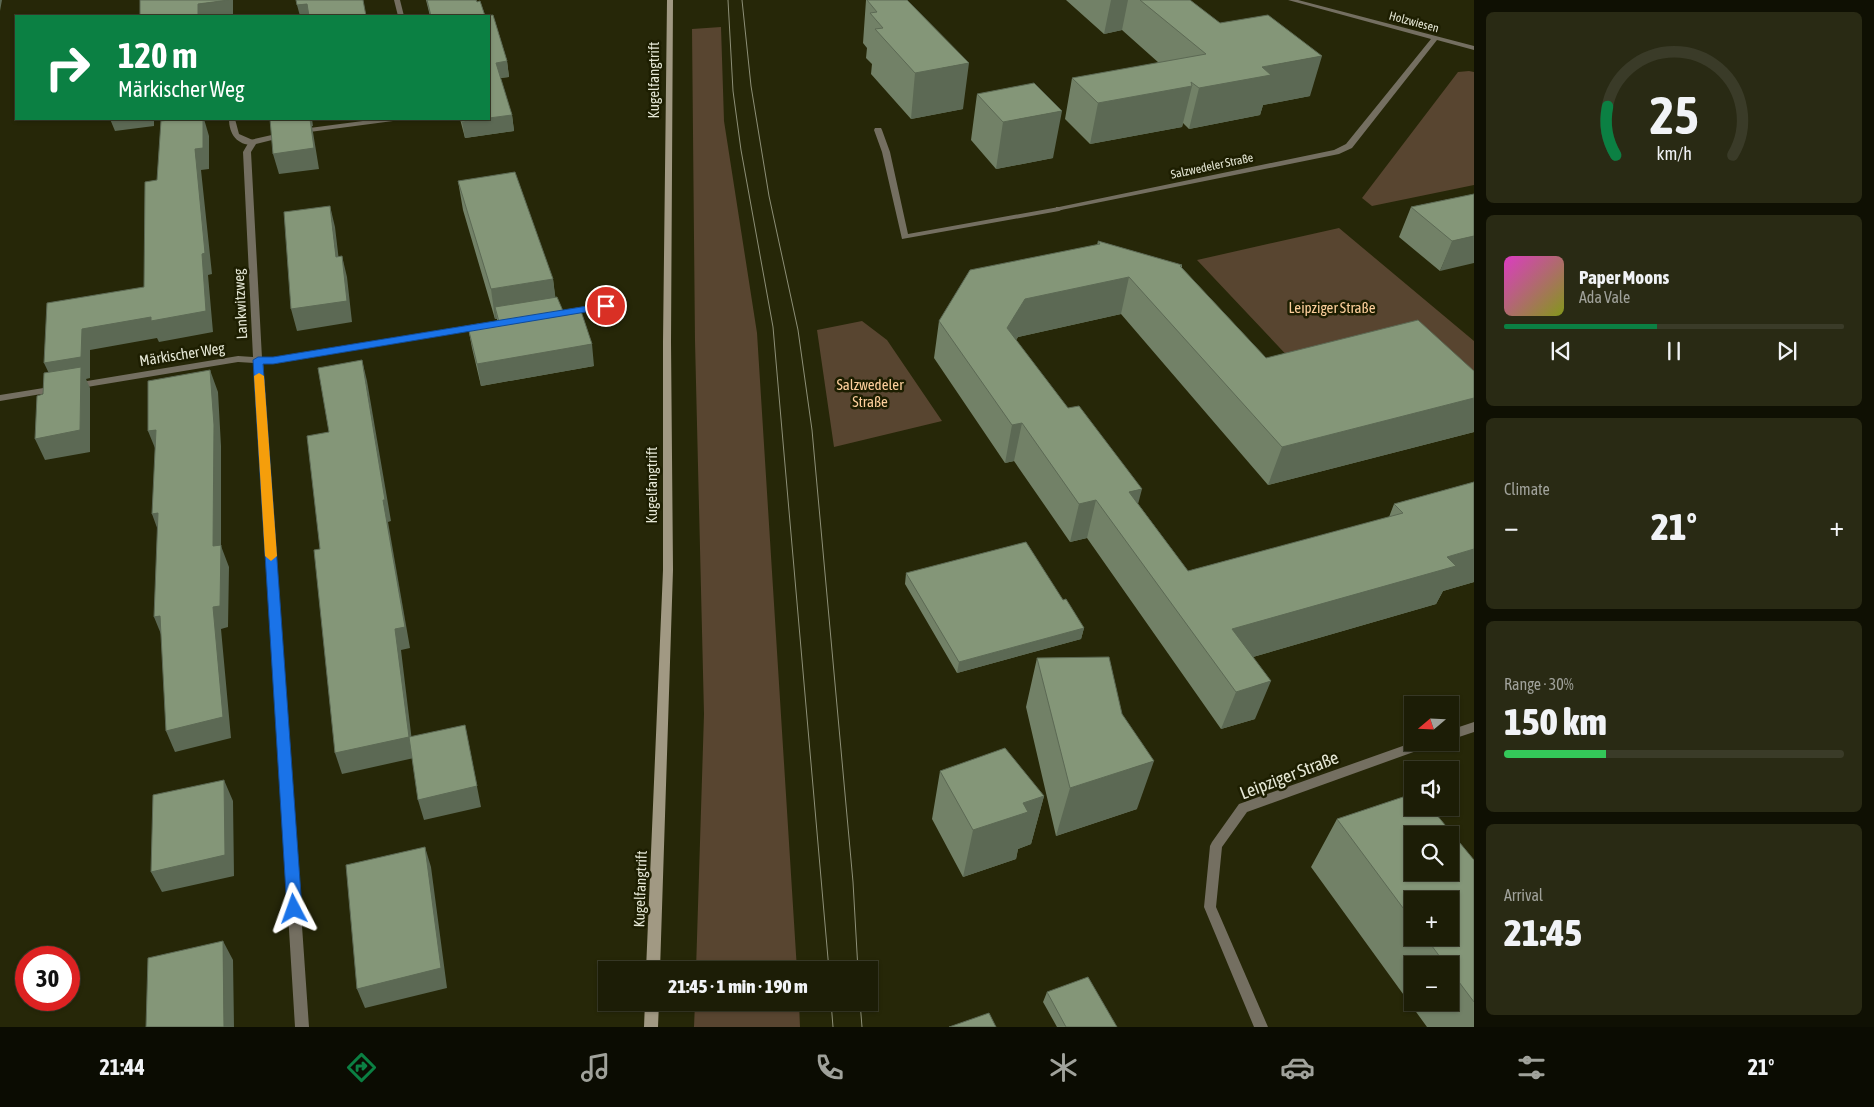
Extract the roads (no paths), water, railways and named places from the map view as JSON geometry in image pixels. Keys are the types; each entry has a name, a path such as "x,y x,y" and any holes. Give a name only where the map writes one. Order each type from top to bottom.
{"street":[{"path":"397,0 401,15"},
{"name":"Kugelfangtrift","path":"653,961 668,570 667,342 670,0"},
{"name":"Holzwiesen","path":"1291,0 1474,48"},
{"name":"Salzwedeler Straße","path":"878,130 886,152 905,237 1059,209 1336,152 1349,146 1434,39"},
{"path":"232,120 233,132 238,139 252,143 272,136 386,120"},
{"name":"Lankwitzweg","path":"252,143 247,152 258,360 302,1027"},
{"path":"558,314 606,306"},
{"name":"Märkischer Weg","path":"0,398 238,359 273,361 489,325"},
{"path":"1459,732 1474,727"},
{"name":"Leipziger Straße","path":"1261,1027 1210,907 1216,846 1243,808 1404,751"},
{"path":"651,1027 652,1011"}],"tram line":[{"path":"728,0 733,91 741,150 773,327 828,961"},
{"path":"742,0 751,86 769,196 798,330 812,430 853,882 857,961"},
{"path":"832,1011 833,1027"},
{"path":"861,1011 862,1027"}]}
